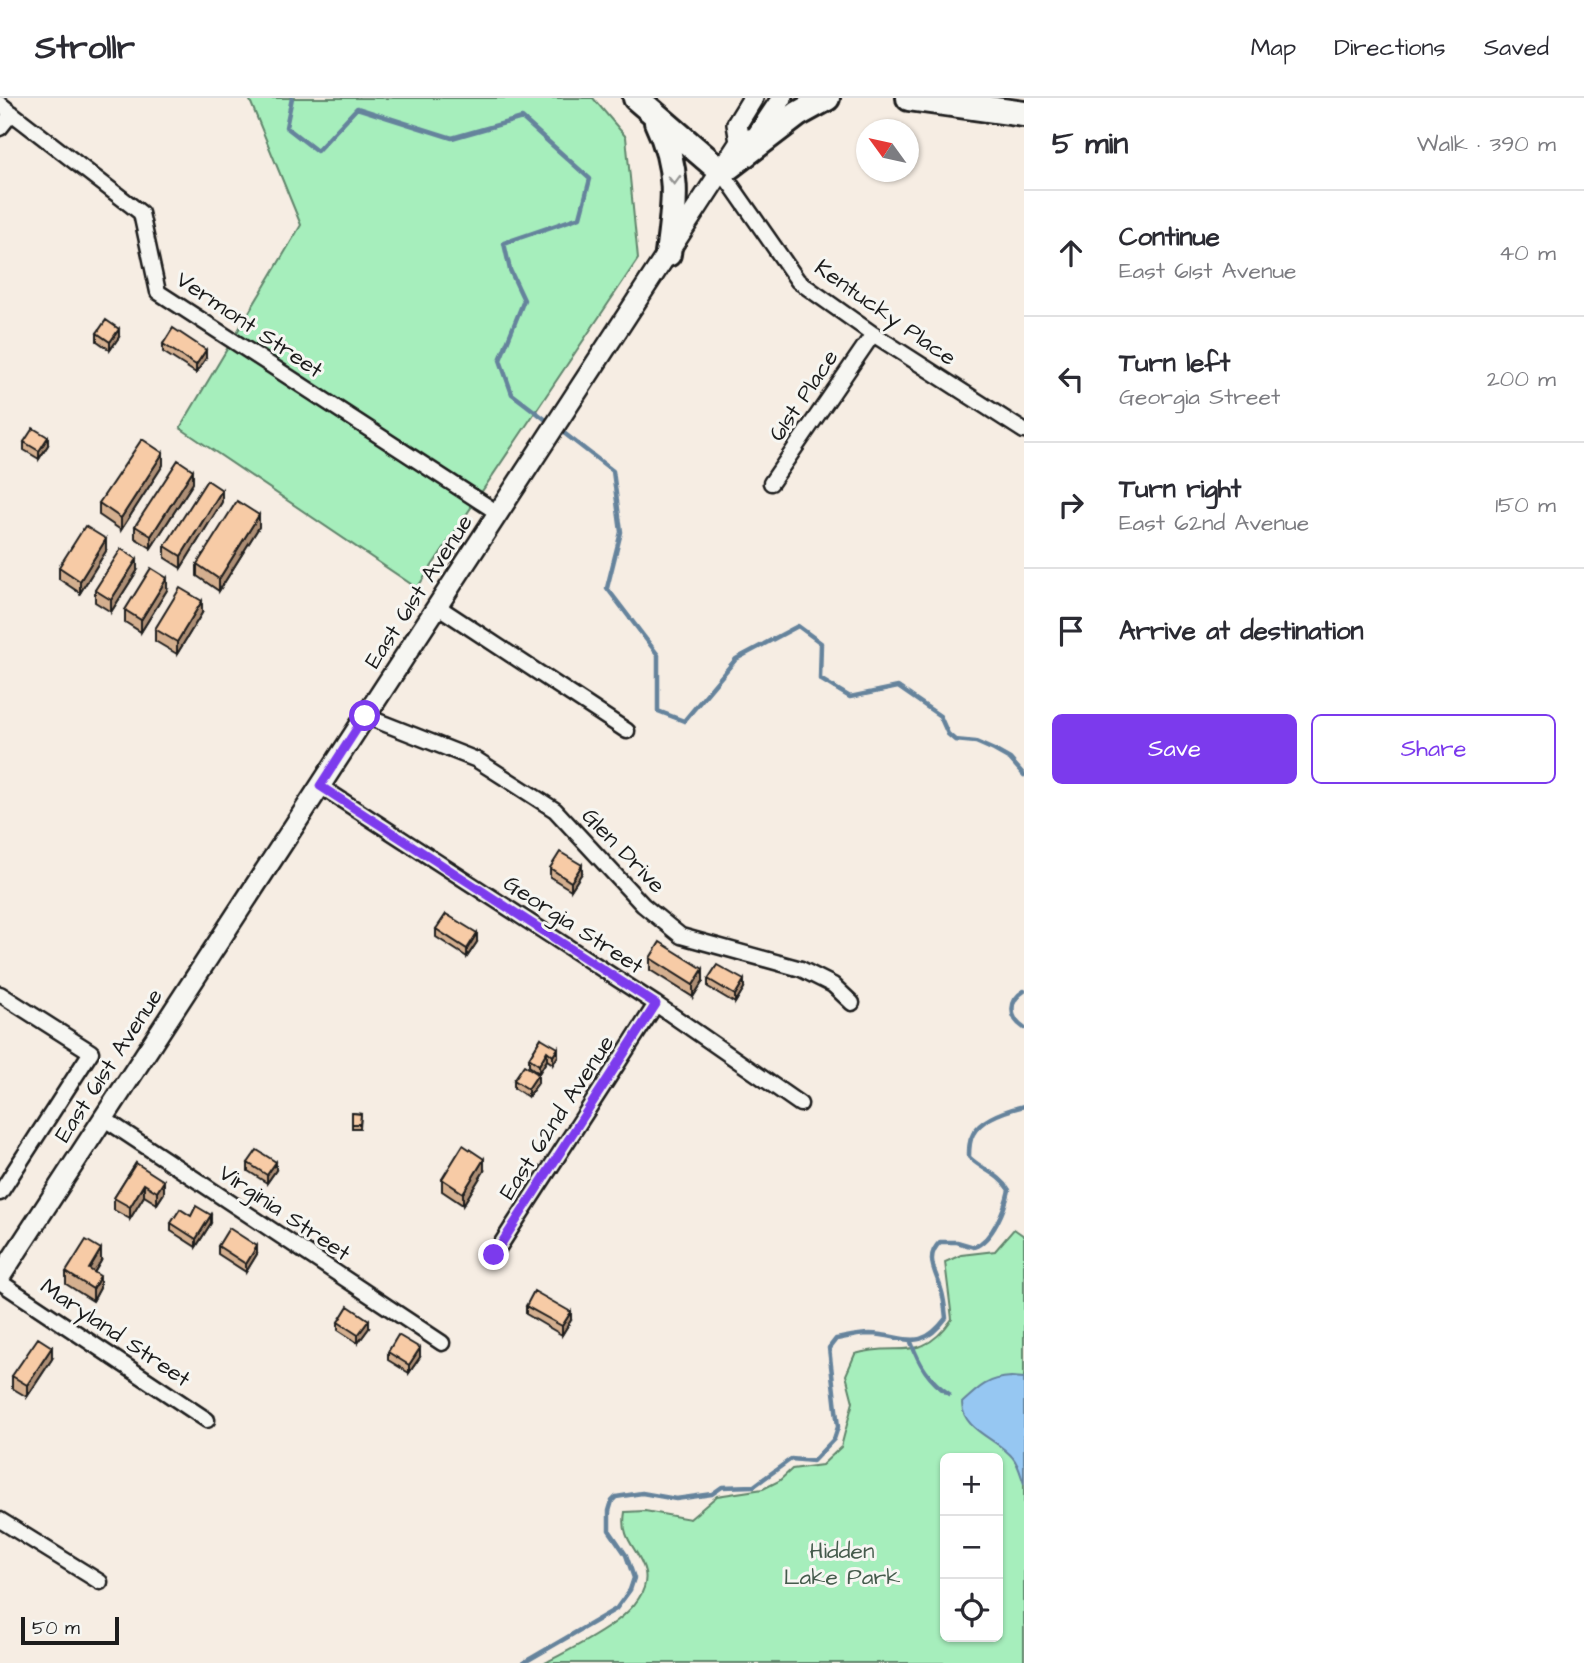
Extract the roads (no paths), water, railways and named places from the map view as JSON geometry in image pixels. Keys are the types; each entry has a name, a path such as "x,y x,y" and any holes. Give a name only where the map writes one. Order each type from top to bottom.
{"highway":[{"path":"636,98 722,172 805,109 827,98"},
{"path":"909,98 1024,114"},
{"path":"654,115 666,142 673,168 674,194 668,254"}],"main road":[{"name":"East 61st Avenue","path":"0,1280 103,1118 722,172 740,142 737,124 753,98"},
{"name":"East 61st Avenue","path":"740,142 756,137 782,98"}],"street":[{"path":"0,128 6,108"},
{"name":"Vermont Street","path":"6,108 141,213 158,292 498,513"},
{"name":"Kentucky Place","path":"722,172 798,281 873,334 1024,431"},
{"name":"61st Place","path":"771,483 873,334"},
{"path":"438,606 627,731"},
{"name":"Glen Drive","path":"365,716 477,760 555,810 643,905 681,936 801,969 833,985 852,1003"},
{"name":"Georgia Street","path":"320,786 656,1004 800,1104"},
{"path":"0,994 91,1052 0,1193"},
{"name":"East 62nd Avenue","path":"494,1255 656,1004"},
{"name":"Virginia Street","path":"103,1118 442,1343"},
{"name":"Maryland Street","path":"0,1280 207,1420"},
{"path":"0,1520 100,1582"}],"water":[{"path":"1011,1377 1024,1378 1024,1484 1013,1458 974,1428 964,1413 962,1403 984,1384"}],"waterway":[{"path":"292,98 286,127 317,151 357,108 452,138 522,118 590,179 580,217 504,243 510,270 524,300 500,360 512,394 550,423"},
{"path":"560,430 613,471 621,532 607,588 658,655 658,711 684,721 736,659 798,626 821,643 820,679 850,697 898,687 940,716 948,734 955,740 976,742 994,750 1010,759 1024,775"},
{"path":"1024,991 1015,1000 1012,1009 1015,1019 1024,1028"},
{"path":"523,1663 616,1609 630,1590 634,1578 626,1555 609,1530 609,1511 616,1497 642,1493 676,1499 712,1494 722,1487 754,1486 791,1459 813,1461 834,1439 838,1427 829,1348 836,1339 870,1334 919,1339 928,1336 946,1318 942,1292 932,1259 935,1248 940,1242 957,1242 974,1247 981,1243 997,1223 1009,1190 1001,1180 969,1157 972,1137 977,1128 988,1119 1024,1106"},
{"path":"911,1342 926,1371 949,1394"}],"park label":[{"name":"Hidden Lake Park","path":"842,1563"}]}
